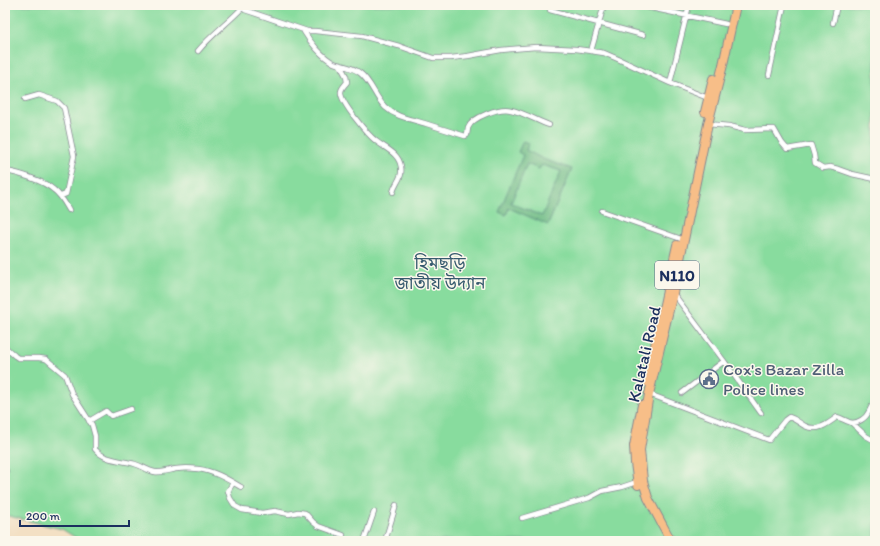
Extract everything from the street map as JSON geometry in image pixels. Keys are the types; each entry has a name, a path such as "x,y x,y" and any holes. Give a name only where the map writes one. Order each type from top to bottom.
{"highway":[{"name":"Kalatali Road","path":"665,541 643,498 637,482 634,446 644,392 667,304 673,293 681,239 708,98 730,5"},
{"name":"Kalatali Road","path":"671,541 648,498 642,481 640,450 649,394 681,239 736,5"}],"street":[{"path":"591,51 604,5"},
{"path":"637,5 726,24"},
{"path":"670,83 689,5"},
{"path":"769,75 784,5"},
{"path":"833,23 838,5"},
{"path":"198,51 240,6 244,10 305,31 362,36 400,46 433,58 536,47 576,49 604,53 670,83 708,98"},
{"path":"550,10 643,35"},
{"path":"305,31 308,40 333,62 360,72 367,80 377,98 385,107 392,113 403,118 426,123 465,136 467,135 468,129 472,123 483,115 509,109 515,110 548,125"},
{"path":"340,65 346,76 347,82 341,93 353,115 375,140 395,154 400,164 401,173 399,181 393,192"},
{"path":"25,99 39,95 57,101 64,108 74,156 66,194 60,196"},
{"path":"708,124 729,126 745,130 774,129 787,149 811,144 815,164 823,168 830,167 875,179"},
{"path":"5,171 44,183 60,196 69,210"},
{"path":"602,211 681,239"},
{"path":"673,293 761,413"},
{"path":"5,347 18,358 46,359 62,372 66,377 72,394 92,425 95,436 95,449 103,455 136,464 155,472 177,468 199,469 220,476 241,487"},
{"path":"682,393 724,361"},
{"path":"649,394 769,440 789,416 804,426 811,428 820,427 837,417 852,423 866,436 875,441"},
{"path":"852,423 866,418 872,404 875,402"},
{"path":"90,421 106,411 111,416 130,409"},
{"path":"522,518 637,482"},
{"path":"233,483 228,491 230,498 235,506 242,510 262,513 275,511 289,514 298,512 305,513 318,526 343,534"},
{"path":"385,541 396,505"},
{"path":"364,541 374,512"}],"green space":[{"name":"হিমছড়ি জাতীয় উদ্যান","path":"5,5 875,5 875,541 81,541 62,529 5,515"},
{"path":"523,141 529,143 526,150 543,159 572,169 548,225 509,208 506,215 499,212 523,155 518,152","holes":["527,164 539,169 542,165 561,171 542,216 511,203"]}],"place":[{"name":"Cox's Bazar Zilla Police lines","path":"709,379"}]}
